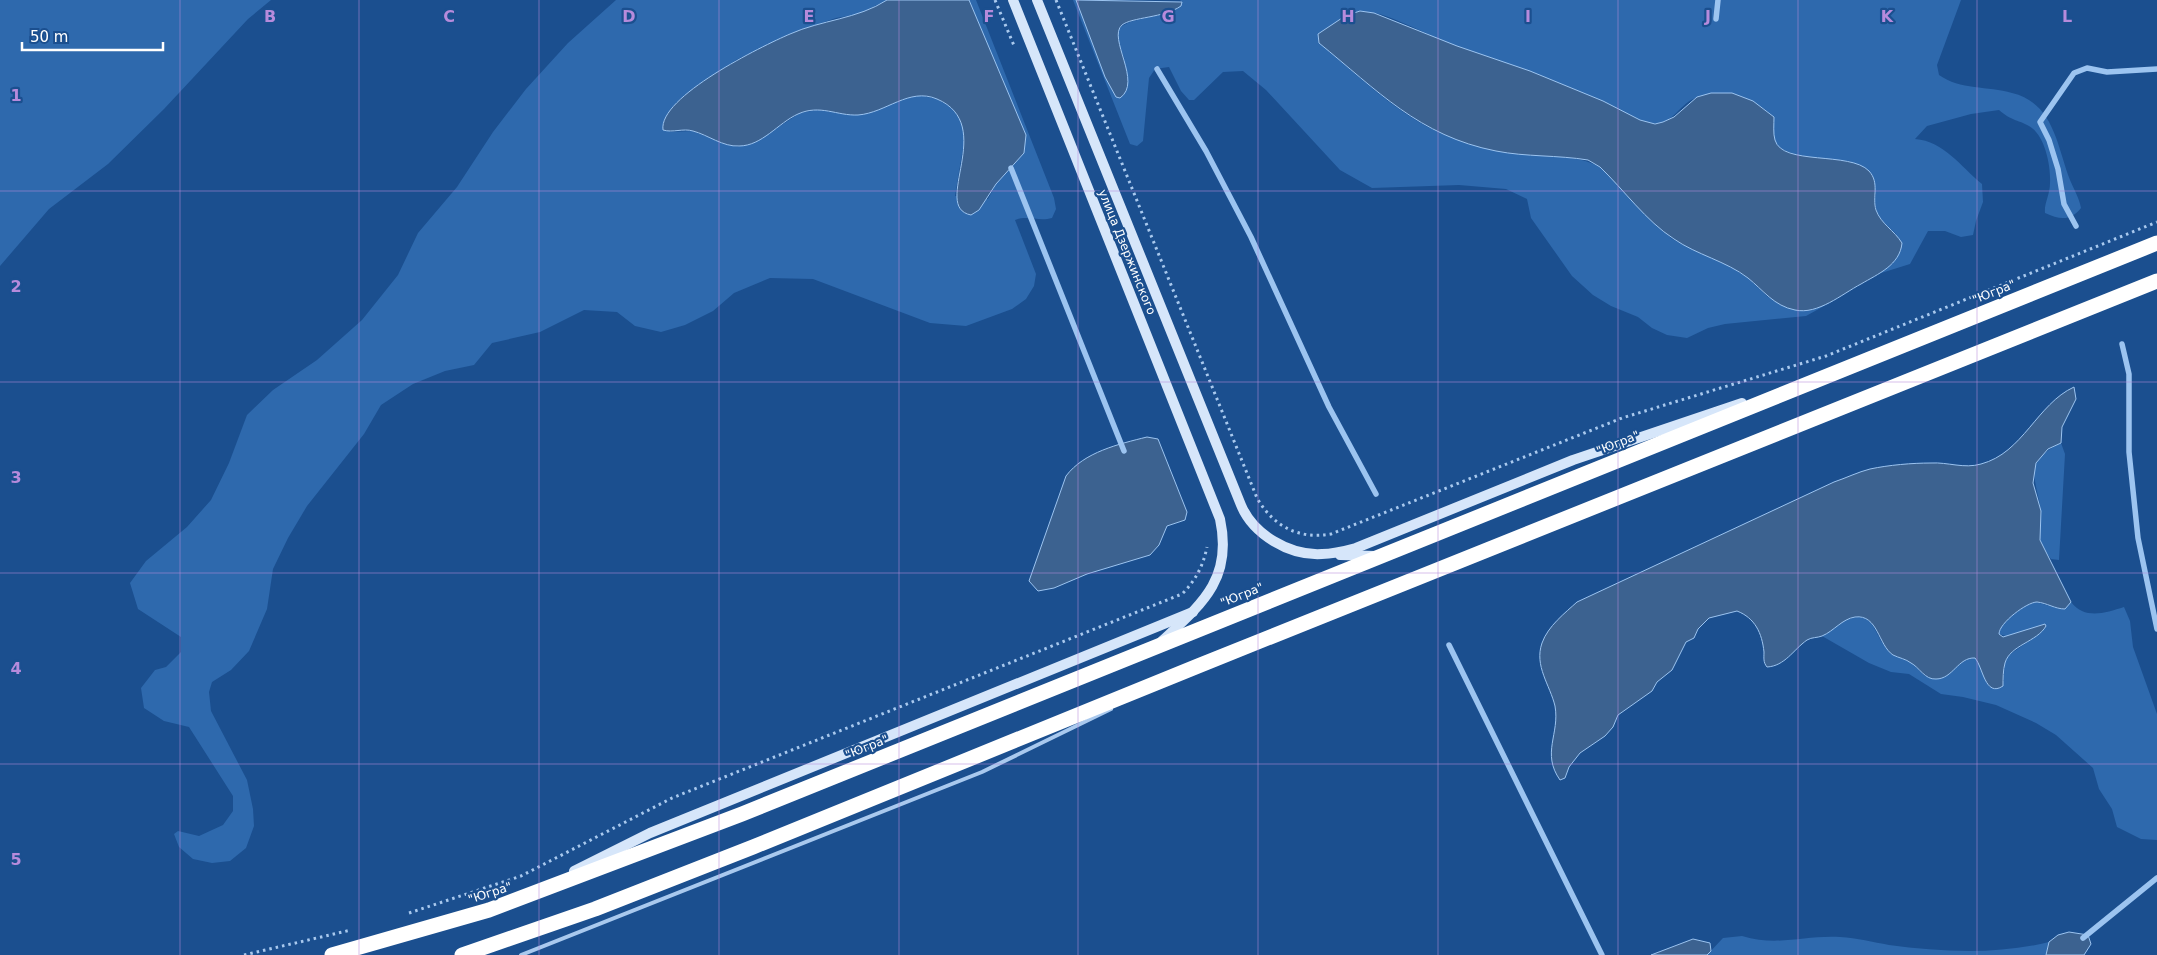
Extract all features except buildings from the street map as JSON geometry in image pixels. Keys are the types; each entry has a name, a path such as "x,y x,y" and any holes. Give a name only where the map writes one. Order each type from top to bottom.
{"highway":[{"name":"\"Югра\"","path":"332,955 416,932 528,896 742,814 2157,243"},
{"path":"462,955 587,912 670,880 1198,666 2157,282"}],"street":[{"name":"улица Дзержинского","path":"1013,0 1218,513 1223,534 1222,560 1214,586 1193,612 1156,646"},
{"name":"улица Дзержинского","path":"1037,0 1249,521 1266,536 1293,549 1320,555"},
{"path":"1320,555 1356,548 1573,460 1834,373"},
{"path":"1320,555 1379,556"},
{"path":"528,896 650,833 1193,612"}],"lane":[{"path":"1126,702 1198,666"},
{"path":"521,955 982,772 1117,706"}],"path":[{"path":"995,0 1018,56"},
{"path":"1056,0 1258,498 1272,518 1282,526 1304,536 1315,537 1331,534 1622,418 1826,356 2157,222"},
{"path":"403,915 521,876 672,798 1182,594 1193,583 1199,572 1207,544"},
{"path":"244,955 360,928"}],"shaded area":[{"path":"0,0 271,0 248,19 164,109 108,164 49,209 0,266"},
{"path":"616,0 887,0 859,14 836,18 790,34 736,60 683,97 670,132 693,131 724,144 738,147 763,137 800,113 817,110 857,115 918,95 937,99 952,108 962,122 965,136 955,196 988,199 996,184 1024,153 1025,135 969,0 976,0 1054,198 1056,209 1052,218 1024,218 1015,220 1036,274 1034,286 1026,299 1012,309 966,326 930,323 813,279 770,278 734,293 713,311 685,325 661,332 635,326 617,312 584,310 540,332 492,343 474,365 445,371 413,384 381,405 364,434 307,506 288,538 273,569 267,609 249,651 231,670 212,682 209,692 211,711 247,780 253,809 254,826 246,848 230,861 212,863 193,859 179,847 174,834 178,831 199,836 223,825 233,811 233,796 189,727 164,721 144,708 141,688 155,670 166,667 181,652 181,637 138,609 130,583 146,561 187,527 211,500 229,463 247,415 273,390 317,360 362,320 398,275 418,233 457,187 493,132 526,89 568,43"},
{"path":"887,0 969,0 1026,135 1024,153 996,184 979,210 971,215 960,209 957,197 964,145 962,127 954,111 937,99 927,96 907,98 878,110 858,115 821,110 806,111 791,118 763,138 747,145 727,145 689,130 663,130 666,117 677,103 694,88 736,61 802,29 864,11"},
{"path":"1073,0 1076,0 1125,60 1118,40 1118,33 1121,27 1127,23 1165,13 1182,2 1180,0 1961,0 1937,65 1939,75 1956,83 2012,93 2026,98 2037,106 2052,128 2081,208 2073,215 2065,218 2045,213 2050,176 2043,144 2035,130 2003,114 1999,110 1971,114 1927,126 1915,139 1935,144 1952,156 1982,184 1983,202 1973,235 1961,237 1945,231 1928,231 1910,264 1878,274 1892,264 1896,234 1877,212 1876,194 1850,161 1797,155 1780,147 1774,139 1774,117 1749,100 1729,94 1708,94 1690,101 1667,120 1660,123 1651,123 1629,116 1549,79 1458,47 1379,14 1364,13 1350,16 1318,34 1319,43 1374,90 1403,112 1434,130 1482,146 1522,154 1578,159 1589,162 1600,167 1672,239 1729,266 1748,278 1768,297 1807,310 1835,300 1806,316 1725,324 1708,328 1687,338 1667,335 1652,328 1638,317 1611,306 1593,295 1572,276 1531,218 1527,199 1506,189 1459,185 1372,188 1340,170 1266,90 1243,71 1223,72 1194,100 1189,100 1181,91 1169,67 1155,69 1149,78 1143,141 1137,146 1130,144"},
{"path":"1076,0 1182,2 1181,6 1174,10 1133,20 1122,25 1119,31 1119,40 1128,82 1126,91 1120,98 1116,97 1105,77"},
{"path":"1360,11 1374,13 1457,46 1530,71 1603,101 1640,120 1655,124 1674,117 1697,97 1711,93 1732,93 1753,101 1774,117 1774,138 1780,148 1803,156 1847,161 1860,165 1869,171 1875,185 1876,210 1881,219 1902,243 1900,251 1893,263 1887,268 1830,303 1804,311 1781,305 1739,272 1683,245 1664,232 1600,167 1588,160 1507,153 1469,144 1421,123 1400,109 1319,43 1318,34 1345,16"},
{"path":"2074,387 2076,399 2062,427 2061,443 2048,449 2036,463 2033,483 2041,511 2040,540 2071,602 2065,609 2037,602 2032,603 2008,619 2000,629 1999,634 2003,637 2045,624 2046,626 2008,657 2005,663 2003,686 1997,689 1988,685 1975,658 1964,661 1947,676 1932,679 1914,665 1893,655 1873,625 1863,617 1850,618 1826,634 1807,640 1784,661 1767,667 1764,662 1761,639 1756,627 1749,618 1737,611 1709,618 1698,629 1694,638 1686,642 1672,670 1657,682 1652,691 1618,715 1613,727 1605,736 1580,753 1569,767 1565,778 1560,780 1552,761 1551,752 1556,716 1555,706 1541,668 1540,651 1548,631 1577,602 1834,482 1861,472 1885,466 1916,463 1975,465 1996,458 2008,450 2050,405"},
{"path":"1147,437 1158,439 1187,512 1185,520 1167,526 1159,545 1150,555 1087,574 1054,588 1038,591 1029,581 1066,476 1082,461 1092,455 1114,446"},
{"path":"2061,443 2065,454 2059,560 2051,559 2041,541 2041,511 2034,472 2036,464 2041,457"},
{"path":"2036,602 2060,609 2071,602 2083,611 2096,614 2124,607 2130,621 2133,647 2157,714 2157,840 2141,839 2117,827 2112,809 2099,789 2093,768 2056,735 2036,723 1996,705 1941,694 1909,674 1891,672 1869,663 1822,636 1845,620 1858,617 1865,618 1871,622 1881,641 1893,655 1912,663 1925,676 1944,677 1962,662 1975,658 1980,664 1989,686 2000,688 2003,686 2005,662 2009,655 2039,634 2044,624 2009,637 1999,634 2000,629 2013,614 2025,606"},
{"path":"2069,932 2088,935 2091,944 2084,955 2046,955 2049,942 2058,935"},
{"path":"1742,936 1767,941 1840,937 1889,945 1949,951 1989,951 2049,942 2049,953 2046,955 1707,955 1723,938"},
{"path":"1693,939 1710,943 1711,951 1707,955 1651,955"}],"waterway":[{"path":"1716,19 1718,0"},
{"path":"2076,226 2064,204 2058,169 2049,140 2040,122 2074,73 2087,68 2107,72 2157,69"},
{"path":"1157,69 1206,151 1251,237 1329,407 1376,494"},
{"path":"1011,168 1124,451"},
{"path":"2122,344 2129,374 2129,452 2138,538 2157,629"},
{"path":"1449,645 1602,955"},
{"path":"2083,938 2157,878"}]}
